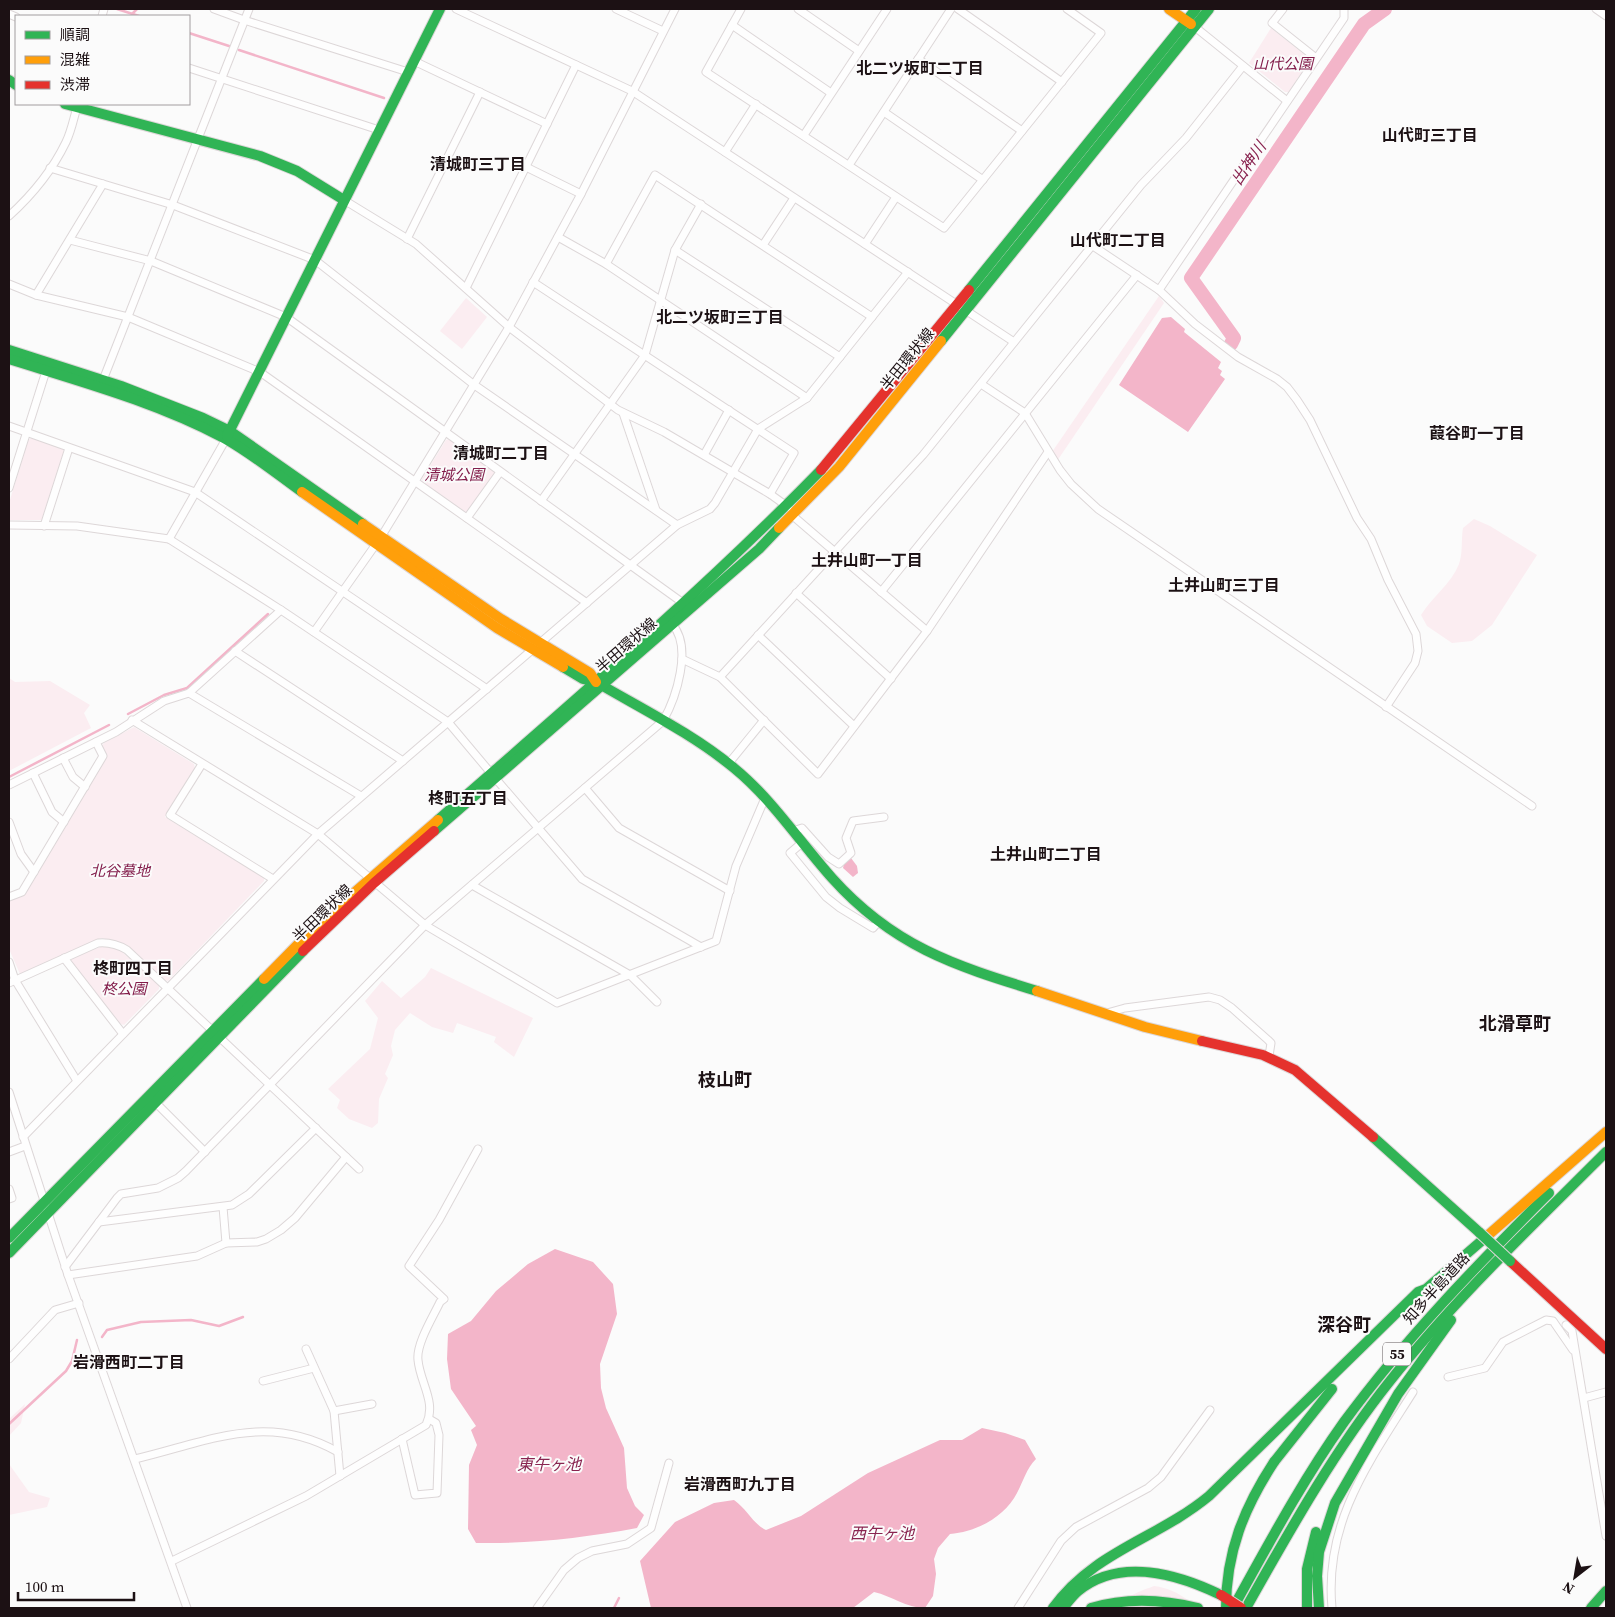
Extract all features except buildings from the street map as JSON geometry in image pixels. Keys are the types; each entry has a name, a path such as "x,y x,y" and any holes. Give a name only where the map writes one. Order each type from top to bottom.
{"main road":[{"path":"228,435 440,9"},
{"path":"1169,9 1191,24"},
{"name":"半田環状線","path":"1191,24 1196,9"},
{"name":"半田環状線","path":"599,684 683,603 839,467 961,308 1191,24 1210,9"},
{"path":"77,105 279,162 344,200"},
{"path":"9,350 169,402 228,435 378,540 501,619 537,646 590,673 599,684 729,763 766,798 848,896 878,922 900,937 942,959 1176,1036 1249,1049 1269,1056 1298,1071 1480,1233 1606,1349"},
{"path":"9,359 165,410 228,435"},
{"name":"半田環状線","path":"9,1253 46,1208 216,1034 371,881 599,684 672,624 790,511"},
{"name":"半田環状線","path":"9,1238 46,1208 155,1102 216,1034"},
{"path":"1226,1608 1227,1564 1234,1534 1252,1494 1274,1462 1352,1366 1426,1289 1606,1134"},
{"name":"知多半島道路","path":"1233,1608 1304,1483 1389,1363 1472,1270 1606,1134"},
{"name":"知多半島道路","path":"1246,1608 1313,1490 1347,1439 1412,1354 1486,1273 1606,1152"},
{"path":"1319,1608 1317,1576 1321,1544 1334,1506 1394,1399 1447,1324 1485,1279 1486,1273"},
{"path":"1053,1608 1068,1587 1091,1568 1108,1556 1178,1521 1216,1490 1418,1292 1426,1289"},
{"path":"1307,1608 1307,1569 1317,1530 1330,1503 1359,1459"},
{"path":"1063,1608 1073,1595 1089,1583 1120,1574 1167,1575 1185,1579 1221,1595 1241,1608"},
{"path":"1591,1608 1606,1591"},
{"path":"1091,1608 1113,1603 1148,1600 1198,1608"}],"street":[{"path":"214,9 408,72"},
{"path":"103,380 249,9"},
{"path":"456,9 632,91 1014,342"},
{"path":"616,9 663,31"},
{"path":"314,632 378,540 509,327 581,194 675,9"},
{"path":"741,9 706,72 944,228 1101,34 1067,9"},
{"path":"798,9 859,51"},
{"path":"804,135 886,9"},
{"path":"849,165 951,9"},
{"path":"958,9 1062,82"},
{"path":"1283,9 1272,23 1316,58"},
{"path":"1159,290 1344,18 1344,9"},
{"path":"1596,9 1606,16"},
{"path":"1191,24 1287,101"},
{"path":"732,25 831,94"},
{"path":"918,59 1022,131"},
{"path":"414,61 548,124"},
{"path":"466,288 576,65"},
{"path":"720,677 923,455 1141,186 1186,138 1243,66"},
{"path":"190,68 379,130"},
{"path":"407,239 480,92"},
{"path":"725,152 756,104"},
{"path":"9,216 26,200 50,168 67,140 77,105"},
{"path":"884,112 983,180"},
{"path":"526,167 581,194"},
{"path":"50,168 172,205 315,260 473,384 573,455 676,524"},
{"path":"606,264 655,175 872,317"},
{"path":"36,295 103,184"},
{"path":"865,244 896,196"},
{"path":"763,245 794,198"},
{"path":"344,200 407,239 509,327 623,413 664,432 770,494 927,631"},
{"path":"541,501 645,355 676,250 700,204"},
{"path":"558,237 606,264 807,398"},
{"path":"70,240 151,261 286,317 683,603"},
{"path":"1093,246 1159,290 1195,324 1238,357 1287,387 1310,420 1357,518 1371,538 1388,580 1416,634 1418,651 1415,662 1386,707"},
{"path":"676,250 840,358"},
{"path":"23,1137 318,834 676,524 710,509 716,504 758,429 807,398 908,272"},
{"path":"881,592 1137,275"},
{"path":"533,282 794,453 770,494"},
{"path":"9,284 36,295 128,317 260,372 586,603"},
{"path":"9,488 11,476 46,370"},
{"path":"981,384 1025,414 1070,484 1114,522 1532,806"},
{"path":"704,455 729,410"},
{"path":"623,413 656,510"},
{"path":"9,426 196,492 487,689"},
{"path":"169,539 228,435"},
{"path":"44,526 69,448"},
{"path":"682,659 720,677 818,774 927,631 1048,452"},
{"path":"467,518 500,472"},
{"path":"9,525 77,526 169,539 281,610 448,722 582,879 701,947"},
{"path":"796,593 891,679"},
{"path":"9,785 96,742 164,702 189,693 281,610"},
{"path":"66,1271 99,1222 122,1194 168,1185 186,1171 425,925 662,721 673,704 682,659 678,631 672,624"},
{"path":"758,635 854,726"},
{"path":"235,651 403,761"},
{"path":"189,693 361,796"},
{"path":"132,720 318,834 425,925 558,1003 716,941 736,866 766,798"},
{"path":"729,763 764,720"},
{"path":"9,897 22,892 103,756 96,742"},
{"path":"63,758 74,777 85,787"},
{"path":"202,764 170,815 273,879"},
{"path":"33,774 52,812 64,822"},
{"path":"585,788 619,828 730,890"},
{"path":"793,831 802,828 828,857 839,864 851,853 846,838 852,821 884,817"},
{"path":"9,822 20,854 34,872"},
{"path":"803,842 790,853 826,897 873,928 878,922"},
{"path":"472,885 630,975 657,1002"},
{"path":"12,982 98,943 108,942 118,945 127,950 168,988 359,1169"},
{"path":"64,958 122,1034"},
{"path":"9,962 12,982 77,1081"},
{"path":"1107,1013 1125,1008 1198,997 1220,1000 1268,1040 1270,1043 1269,1056"},
{"path":"9,1092 66,1271 188,1608"},
{"path":"155,1102 205,1152"},
{"path":"99,1222 223,1207 240,1200 249,1194 316,1128"},
{"path":"9,1152 25,1146"},
{"path":"172,1561 306,1496 426,1425 430,1401 417,1358 425,1332 444,1299 409,1266 439,1220 478,1149"},
{"path":"66,1271 197,1256 226,1243 257,1242 281,1230 302,1211 346,1157"},
{"path":"9,1189 12,1198 9,1199"},
{"path":"223,1207 226,1243"},
{"path":"9,1359 55,1310 79,1303"},
{"path":"1448,1377 1486,1368 1504,1342 1546,1320 1553,1322 1575,1353"},
{"path":"1566,1324 1572,1331 1606,1536"},
{"path":"306,1349 334,1410 340,1476"},
{"path":"264,1381 314,1368"},
{"path":"1332,1608 1330,1577 1339,1527 1362,1477 1413,1392"},
{"path":"1584,1398 1606,1392"},
{"path":"334,1410 372,1404"},
{"path":"1018,1608 1061,1541 1076,1527 1148,1488 1161,1477 1210,1410"},
{"path":"402,1439 415,1495 436,1494 439,1435 436,1423 428,1420"},
{"path":"135,1459 238,1432 256,1430 300,1436 320,1442 338,1452"},
{"path":"537,1608 564,1570 578,1558 592,1551 626,1544 651,1528 669,1463"}],"green space":[{"name":"山代公園","path":"1271,28 1309,58 1309,61 1289,92 1285,92 1249,63"},
{"path":"1159,296 1164,303 1057,461 1052,452"},
{"path":"466,298 487,317 462,349 440,331"},
{"path":"32,438 63,449 64,453 44,517 41,520 9,520 9,503 28,440"},
{"name":"清城公園","path":"449,439 494,472 494,475 469,511 465,512 423,482 422,479 446,440"},
{"path":"1474,519 1490,526 1537,555 1492,625 1472,641 1452,643 1427,626 1421,615 1456,571 1461,555 1463,528"},
{"path":"9,678 15,682 50,681 90,705 84,713 91,728 9,771"},
{"name":"北谷墓地","path":"134,727 194,764 195,768 165,817 264,878 264,881 168,981 164,980 126,945 118,941 101,938 20,974 9,949 9,900 24,895 106,755 102,746 104,743"},
{"name":"柊公園","path":"103,946 120,950 159,985 159,989 124,1025 121,1024 71,962 72,958"},
{"path":"431,968 533,1018 514,1057 494,1042 496,1037 457,1023 453,1033 432,1027 410,1013 395,1030 391,1046 393,1055 385,1074 388,1078 379,1099 378,1123 372,1128 349,1119 337,1108 340,1100 328,1089 370,1049 378,1018 365,1001 382,981 401,998 425,977"},
{"path":"25,1404 21,1423 9,1436 9,1419"},
{"path":"9,1464 29,1492 50,1498 47,1507 9,1515"},
{"path":"1154,1586 1168,1589 1180,1595 1189,1601 1188,1608 1118,1608 1124,1600"}],"water":[{"path":"1171,317 1185,329 1184,332 1221,362 1218,368 1222,371 1220,375 1225,379 1188,432 1119,385 1162,318"},
{"path":"851,858 857,866 858,873 853,877 843,868 845,860"},
{"name":"東午ヶ池","path":"555,1249 593,1262 613,1284 617,1314 600,1364 601,1388 606,1408 624,1448 627,1488 635,1506 644,1515 637,1528 617,1532 537,1541 476,1543 468,1529 469,1465 477,1445 471,1430 476,1426 451,1389 447,1359 448,1334 471,1321 496,1291 528,1264"},
{"name":"西午ヶ池","path":"982,1428 1025,1440 1036,1459 1027,1471 1012,1502 1005,1509 989,1522 970,1530 950,1534 938,1548 934,1559 936,1574 933,1596 925,1608 905,1604 874,1592 853,1608 651,1608 640,1561 675,1522 714,1503 734,1500 757,1524 766,1530 801,1516 868,1473 940,1440 962,1440"}],"waterway":[{"path":"117,9 136,15"},
{"path":"132,14 137,9"},
{"name":"出神川","path":"1231,344 1234,338 1191,278 1364,24 1385,9"},
{"path":"190,33 229,46"},
{"path":"239,50 384,98"},
{"path":"128,714 164,695 187,688 268,614"},
{"path":"9,777 109,725"},
{"path":"102,1337 107,1330 141,1322 191,1320 219,1326 243,1317"},
{"path":"9,1424 66,1371 72,1361 77,1340"},
{"path":"614,1608 619,1598"}],"traffic: fast":[{"path":"227,436 440,9"},
{"path":"969,290 1196,9"},
{"path":"941,341 1209,9"},
{"path":"9,80 15,84"},
{"path":"69,105 260,156 297,171 344,200"},
{"path":"9,350 121,386 203,418 230,431 363,524"},
{"path":"9,359 145,403 198,425 244,450 302,492"},
{"path":"438,820 681,605 821,470"},
{"path":"434,831 759,549 779,528"},
{"path":"563,667 583,679 596,682 667,722 702,744 734,768 761,793 832,878 878,921 902,937 951,962 1037,991"},
{"path":"9,1253 303,951"},
{"path":"9,1238 264,979"},
{"path":"1373,1137 1480,1233"},
{"path":"1246,1608 1331,1463 1390,1381 1467,1292 1606,1152"},
{"path":"1233,1608 1314,1467 1367,1391 1416,1332 1549,1193"},
{"path":"1480,1233 1510,1261"},
{"path":"1053,1608 1087,1572 1189,1511 1209,1496 1418,1292 1426,1289 1486,1237"},
{"path":"1319,1608 1317,1576 1319,1552 1335,1503 1398,1394 1451,1320"},
{"path":"1274,1462 1332,1389"},
{"path":"1226,1608 1229,1568 1233,1549 1254,1496 1274,1462"},
{"path":"1307,1608 1307,1569 1316,1532"},
{"path":"1063,1608 1076,1593 1094,1581 1112,1574 1130,1572 1149,1572 1168,1576 1204,1587 1221,1595"},
{"path":"1591,1608 1606,1591"},
{"path":"1091,1608 1104,1604 1144,1600 1198,1608"}],"traffic: slow":[{"path":"1169,9 1191,24"},
{"path":"779,528 839,467 941,341"},
{"path":"302,492 497,628 563,667"},
{"path":"363,524 501,619 590,673 596,682"},
{"path":"264,979 317,925 438,820"},
{"path":"1037,991 1145,1027 1202,1041"},
{"path":"1486,1237 1606,1132"}],"traffic: jam":[{"path":"821,470 969,290"},
{"path":"303,951 374,883 434,831"},
{"path":"1202,1041 1263,1055 1295,1070 1373,1137"},
{"path":"1510,1261 1606,1349"},
{"path":"1221,1595 1241,1608"}],"district":[{"name":"北二ツ坂町二丁目","path":"920,68"},
{"name":"山代町三丁目","path":"1430,135"},
{"name":"清城町三丁目","path":"478,164"},
{"name":"山代町二丁目","path":"1118,240"},
{"name":"北二ツ坂町三丁目","path":"720,317"},
{"name":"葭谷町一丁目","path":"1477,433"},
{"name":"清城町二丁目","path":"501,453"},
{"name":"土井山町一丁目","path":"867,560"},
{"name":"土井山町三丁目","path":"1224,585"},
{"name":"柊町五丁目","path":"468,798"},
{"name":"土井山町二丁目","path":"1046,854"},
{"name":"柊町四丁目","path":"133,968"},
{"name":"北滑草町","path":"1515,1023"},
{"name":"枝山町","path":"725,1079"},
{"name":"深谷町","path":"1344,1324"},
{"name":"岩滑西町二丁目","path":"129,1362"},
{"name":"岩滑西町九丁目","path":"740,1484"}]}
